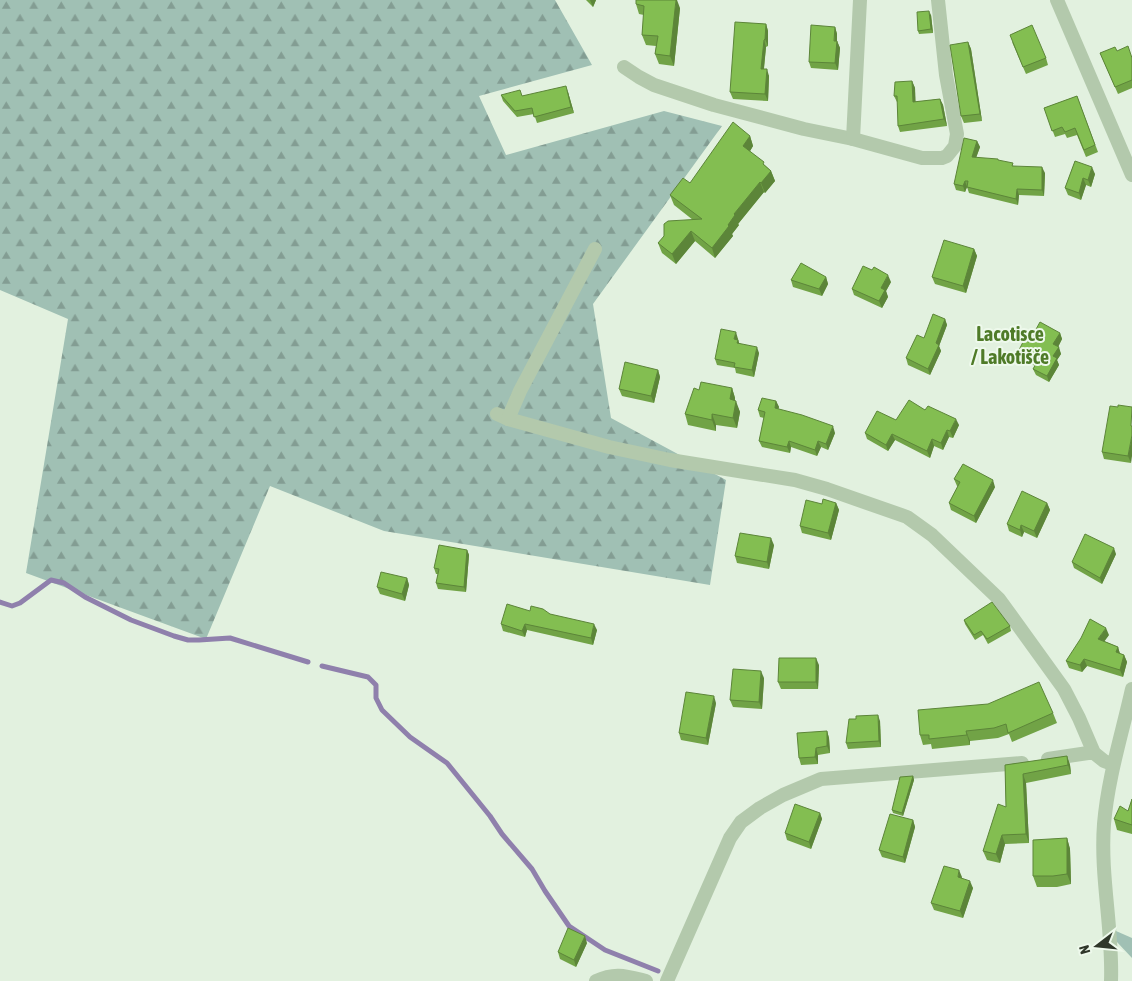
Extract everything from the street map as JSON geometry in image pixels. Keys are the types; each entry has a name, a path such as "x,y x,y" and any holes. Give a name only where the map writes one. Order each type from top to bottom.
{"street":[{"path":"853,139 860,0"},
{"path":"624,67 654,85 714,105 804,129 934,159 947,156 955,146 957,134 946,75 938,0"},
{"path":"1057,0 1132,175"},
{"path":"596,249 520,391 502,416 609,447 670,460 795,480 907,517 932,535 999,599 1064,689 1076,711 1094,753 1104,761 1112,764"},
{"path":"1111,981 1112,957 1104,852 1104,824 1112,764 1119,745 1132,689"},
{"path":"667,981 730,838 741,822 783,795 808,783 839,776 1008,765 1094,753"},
{"path":"596,981 608,976 622,975 646,981"}],"green space":[{"path":"0,0 555,0 592,65 479,96 506,155 664,111 722,126 593,304 611,418 726,480 710,585 384,531 270,486 206,639 26,573 68,319 0,290"},
{"path":"1116,931 1132,938 1132,958 1116,941"}],"building":[{"path":"636,0 676,0 670,56 655,54 658,36 642,35 644,6 636,4"},
{"path":"929,11 931,29 918,31 917,12"},
{"path":"735,22 766,24 761,69 767,69 765,94 730,92"},
{"path":"811,25 835,27 834,41 837,41 835,63 809,62"},
{"path":"1032,25 1046,58 1023,67 1010,35"},
{"path":"968,42 980,114 961,116 950,45"},
{"path":"1128,46 1132,58 1132,80 1115,87 1100,53 1115,47 1117,51"},
{"path":"912,81 913,102 940,99 944,119 898,126 897,96 894,96 895,82"},
{"path":"566,86 571,107 534,117 532,108 515,111 501,95 520,90 522,96"},
{"path":"1077,96 1095,145 1084,150 1075,128 1065,132 1062,127 1052,131 1044,108"},
{"path":"733,122 750,136 743,146 764,162 763,164 771,171 734,214 729,226 712,248 691,231 672,254 658,243 664,236 664,224 668,221 702,219 670,195 683,178 690,183"},
{"path":"964,138 977,141 972,157 998,159 1013,163 1012,166 1042,167 1042,190 1017,189 1016,199 967,187 968,181 965,181 963,186 954,184"},
{"path":"1075,161 1092,167 1088,180 1083,178 1079,193 1065,188"},
{"path":"944,240 974,249 963,286 932,277"},
{"path":"801,263 826,277 819,289 791,280"},
{"path":"863,266 872,270 874,267 888,275 881,288 885,290 879,301 852,289"},
{"path":"933,314 945,319 936,343 939,345 928,369 906,358 917,335 924,338"},
{"path":"1040,322 1060,333 1053,344 1059,347 1053,356 1057,358 1047,376 1033,369 1037,362 1018,352 1024,340 1029,342"},
{"path":"721,329 736,332 734,339 738,340 737,343 757,347 752,370 734,367 735,363 715,359"},
{"path":"625,362 658,370 651,396 619,389"},
{"path":"701,382 732,388 730,399 736,401 733,418 712,414 712,420 685,414 694,388 699,390"},
{"path":"762,398 776,401 775,408 833,426 826,444 818,441 815,450 789,441 787,447 759,441 765,412 758,410"},
{"path":"909,400 925,410 928,406 956,419 950,431 947,430 941,443 932,439 927,451 892,434 886,445 865,433 877,411 896,420"},
{"path":"1118,405 1132,407 1132,435 1128,456 1102,452 1110,406 1118,407"},
{"path":"963,464 993,480 974,516 949,503 960,482 954,479"},
{"path":"1022,491 1047,503 1034,531 1021,525 1020,530 1007,524"},
{"path":"823,499 836,503 828,533 800,526 806,500 822,504"},
{"path":"740,533 771,538 767,562 735,556"},
{"path":"1085,534 1114,548 1100,578 1072,562"},
{"path":"439,545 467,550 464,587 436,583 439,569 434,568"},
{"path":"381,572 407,578 402,594 377,587"},
{"path":"992,602 1010,626 987,639 981,631 974,635 964,620"},
{"path":"507,604 530,611 531,606 543,609 550,614 594,624 591,638 525,624 522,631 501,624"},
{"path":"1090,619 1106,628 1098,639 1118,647 1116,652 1124,655 1120,670 1084,659 1080,665 1066,661 1081,638"},
{"path":"779,658 816,658 816,682 778,682"},
{"path":"733,669 761,671 759,702 730,700"},
{"path":"1039,682 1053,713 1008,733 1006,724 994,728 966,731 967,735 929,739 929,735 920,735 918,710 988,704"},
{"path":"686,692 714,696 706,738 679,733"},
{"path":"878,715 879,741 846,743 849,719 856,719 856,716"},
{"path":"827,731 827,746 816,748 815,757 799,758 797,733"},
{"path":"1067,756 1068,765 1023,774 1026,834 1002,835 996,854 983,851 998,804 1006,807 1005,765"},
{"path":"913,776 902,813 892,810 900,777"},
{"path":"1132,799 1132,825 1114,819 1120,806 1128,811"},
{"path":"795,804 820,813 809,842 785,833"},
{"path":"890,814 913,820 903,857 879,850"},
{"path":"1067,838 1067,874 1033,876 1033,840"},
{"path":"944,866 959,870 958,877 970,881 960,911 931,903"},
{"path":"568,928 585,936 574,960 558,952"}],"waterway":[{"path":"0,602 12,606 20,603 51,580 64,583 85,597 131,620 174,636 188,640 230,638 308,662"},
{"path":"322,666 368,677 376,685 376,698 382,710 410,737 447,763 490,816 502,834 532,869 569,926 605,950 658,971"}],"district":[{"name":"Lacotisce / Lakotišče","path":"1010,344"}]}
